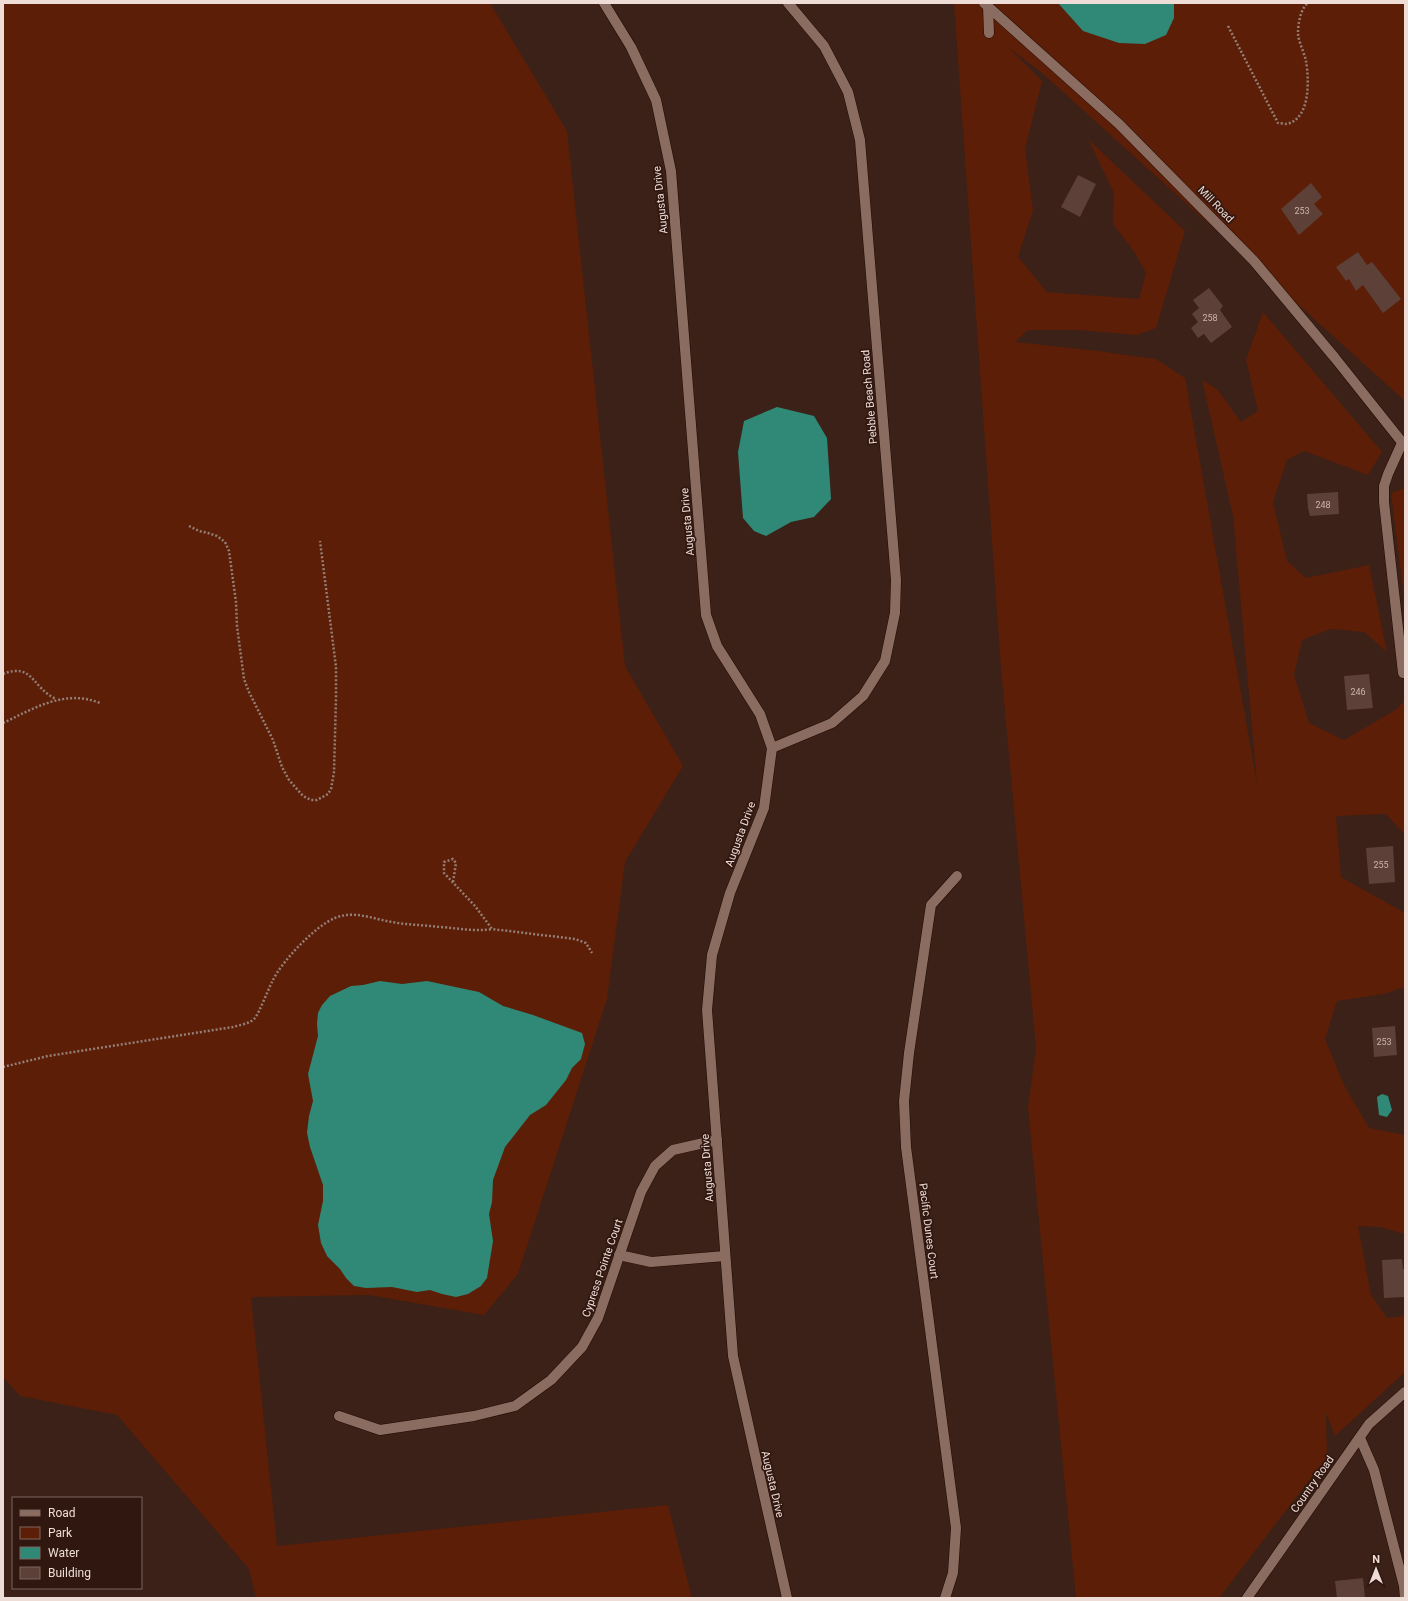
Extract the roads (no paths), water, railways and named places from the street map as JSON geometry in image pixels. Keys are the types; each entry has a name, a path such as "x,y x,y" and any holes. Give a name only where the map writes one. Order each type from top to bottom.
{"street":[{"name":"Augusta Drive","path":"604,3 631,47 656,100 671,171 706,615 717,646 760,714 772,748 764,808 730,893 712,955 707,1010 733,1356 788,1598"},
{"name":"Pebble Beach Road","path":"772,748 832,723 863,696 885,661 895,613 896,580 860,140 848,92 824,46 788,3"},
{"path":"986,5 989,33"},
{"name":"Mill Road","path":"986,5 1120,124 1254,261 1404,444"},
{"path":"1403,673 1384,502 1384,486 1388,474 1404,444"},
{"name":"Pacific Dunes Court","path":"945,1598 953,1573 956,1528 906,1147 904,1102 909,1054 931,905 957,876"},
{"name":"Cypress Pointe Court","path":"339,1416 380,1430 474,1416 515,1406 551,1380 582,1347 598,1318 641,1192 655,1166 672,1150 717,1140"},
{"path":"619,1255 650,1262 725,1256"},
{"name":"Country Road","path":"1247,1598 1369,1424 1405,1392"},
{"path":"1360,1438 1374,1470 1404,1586 1405,1598"}],"water":[{"path":"1058,3 1174,3 1174,18 1166,35 1145,44 1119,43 1083,31"},
{"path":"777,407 814,416 827,438 831,499 814,517 791,522 766,536 754,531 743,518 738,452 744,421"},
{"path":"380,981 402,984 427,981 479,992 503,1006 582,1033 585,1044 581,1059 572,1068 566,1080 546,1105 530,1115 505,1147 493,1180 492,1202 489,1214 493,1241 487,1278 481,1286 468,1294 456,1297 430,1290 417,1292 392,1287 366,1288 354,1286 327,1256 321,1243 318,1225 323,1201 323,1185 310,1147 307,1133 313,1101 308,1074 318,1036 318,1013 322,1005 330,996 351,986"},
{"path":"1382,1094 1388,1096 1392,1110 1387,1117 1379,1115 1377,1097"}]}
